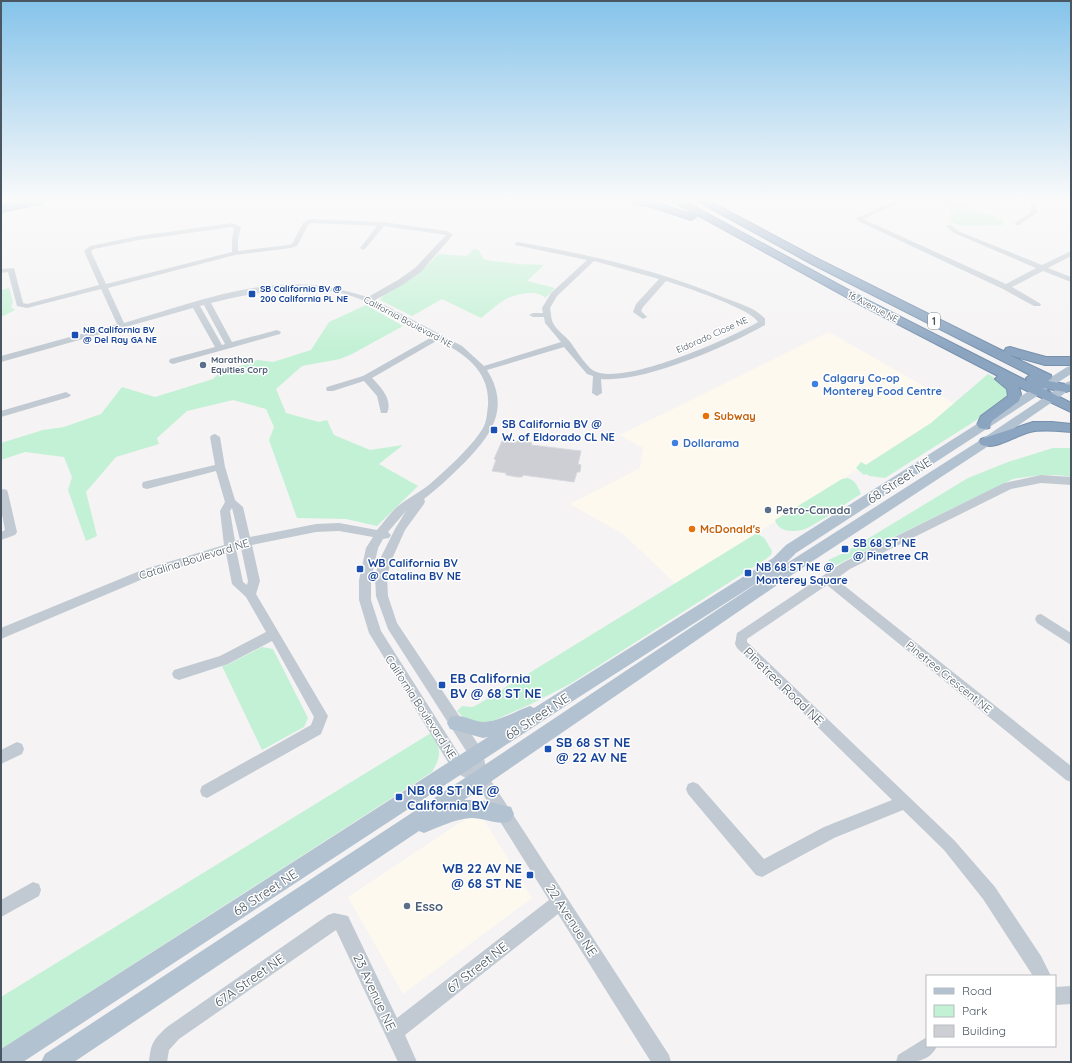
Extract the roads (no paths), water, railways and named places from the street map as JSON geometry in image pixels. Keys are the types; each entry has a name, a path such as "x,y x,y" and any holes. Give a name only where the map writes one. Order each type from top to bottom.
{"highway":[{"path":"759,251 810,277 836,287"},
{"name":"16 Avenue NE","path":"769,251 972,358 1045,386 1063,391 1071,408"},
{"path":"785,251 1045,386 1063,391 1071,401"},
{"name":"16 Avenue NE","path":"795,251 1045,386"},
{"path":"816,262 839,268 1009,351 1046,361 1071,361"},
{"path":"972,358 1014,389 1014,398 986,418 984,424"},
{"path":"986,442 998,440 1022,429 1036,426 1071,428"}],"main road":[{"name":"68 Street NE","path":"2,1062 778,562 791,549 1071,369"},
{"name":"68 Street NE","path":"54,1062 481,778 794,566 1063,391"},
{"path":"456,723 484,730 497,727 555,705"},
{"path":"403,830 470,808 490,810 504,814"}],"street":[{"path":"87,251 121,326"},
{"path":"1,271 11,270 20,304 27,306 235,253 256,251"},
{"path":"368,300 401,282 418,270 436,251"},
{"name":"Eldorado Close NE","path":"552,251 626,266 695,288 741,308 763,321 762,324 685,359 667,365 614,376 597,377"},
{"path":"927,251 1006,287 1037,304"},
{"path":"1000,251 1071,280"},
{"path":"1006,287 1071,253"},
{"path":"593,258 554,295 546,308 549,323 565,340 590,372 597,377 597,393"},
{"path":"643,317 637,312 639,306 664,278"},
{"name":"California Boulevard NE","path":"1,359 206,302 258,289 291,286 332,289 353,294 368,300 459,348 479,366 490,382 493,397 489,426 476,445 433,487 412,511 386,558 381,576 382,596 392,625 405,647 477,755 481,778"},
{"path":"206,302 230,345"},
{"path":"195,305 220,348"},
{"path":"533,315 547,315"},
{"path":"173,361 277,332"},
{"path":"330,389 366,378 437,337"},
{"path":"479,366 565,340"},
{"path":"366,378 379,390 384,399 384,411"},
{"path":"1,414 66,394"},
{"path":"214,436 220,467 230,502 238,507 246,542 254,580 250,594"},
{"path":"147,485 220,467"},
{"name":"Pinetree Road NE","path":"1041,975 989,893 949,845 741,644 741,638 846,566 1008,486 1041,479 1071,481"},
{"name":"California Boulevard NE","path":"433,487 400,510 380,534 372,548 365,580 365,600 370,621 375,633 459,767 481,778"},
{"path":"1,536 11,532 3,493"},
{"path":"207,791 316,729 321,716 250,594 238,584 230,547 225,511 230,502"},
{"name":"Catalina Boulevard NE","path":"1,634 104,589 146,573 246,542 316,528 339,527 396,538"},
{"name":"Pinetree Crescent NE","path":"828,578 1071,775"},
{"path":"1041,619 1071,640"},
{"path":"179,674 223,660 274,634"},
{"path":"1,757 17,749"},
{"name":"22 Avenue NE","path":"481,778 662,1062"},
{"path":"693,789 762,869 829,832 905,802"},
{"path":"1,909 33,890"},
{"name":"67 Street NE","path":"394,1032 560,902"},
{"name":"67A Street NE","path":"159,1054 173,1033 334,921 342,922"},
{"name":"23 Avenue NE","path":"342,922 408,1062"},
{"path":"1056,996 1071,995"},
{"path":"905,1062 927,1047"}],"place":[{"name":"SB California BV @ 200 California PL NE","path":"252,294"},
{"name":"NB California BV @ Del Ray GA NE","path":"75,335"},
{"name":"Marathon Equities Corp","path":"203,365"},
{"name":"Calgary Co-op Monterey Food Centre","path":"815,384"},
{"name":"Subway","path":"706,416"},
{"name":"SB California BV @ W. of Eldorado CL NE","path":"494,430"},
{"name":"Dollarama","path":"675,443"},
{"name":"Petro-Canada","path":"768,510"},
{"name":"McDonald's","path":"692,529"},
{"name":"SB 68 ST NE @ Pinetree CR","path":"845,549"},
{"name":"WB California BV @ Catalina BV NE","path":"360,569"},
{"name":"NB 68 ST NE @ Monterey Square","path":"748,573"},
{"name":"EB California BV @ 68 ST NE","path":"442,685"},
{"name":"SB 68 ST NE @ 22 AV NE","path":"548,749"},
{"name":"NB 68 ST NE @ California BV","path":"399,797"},
{"name":"WB 22 AV NE @ 68 ST NE","path":"530,875"},
{"name":"Esso","path":"407,906"}]}
